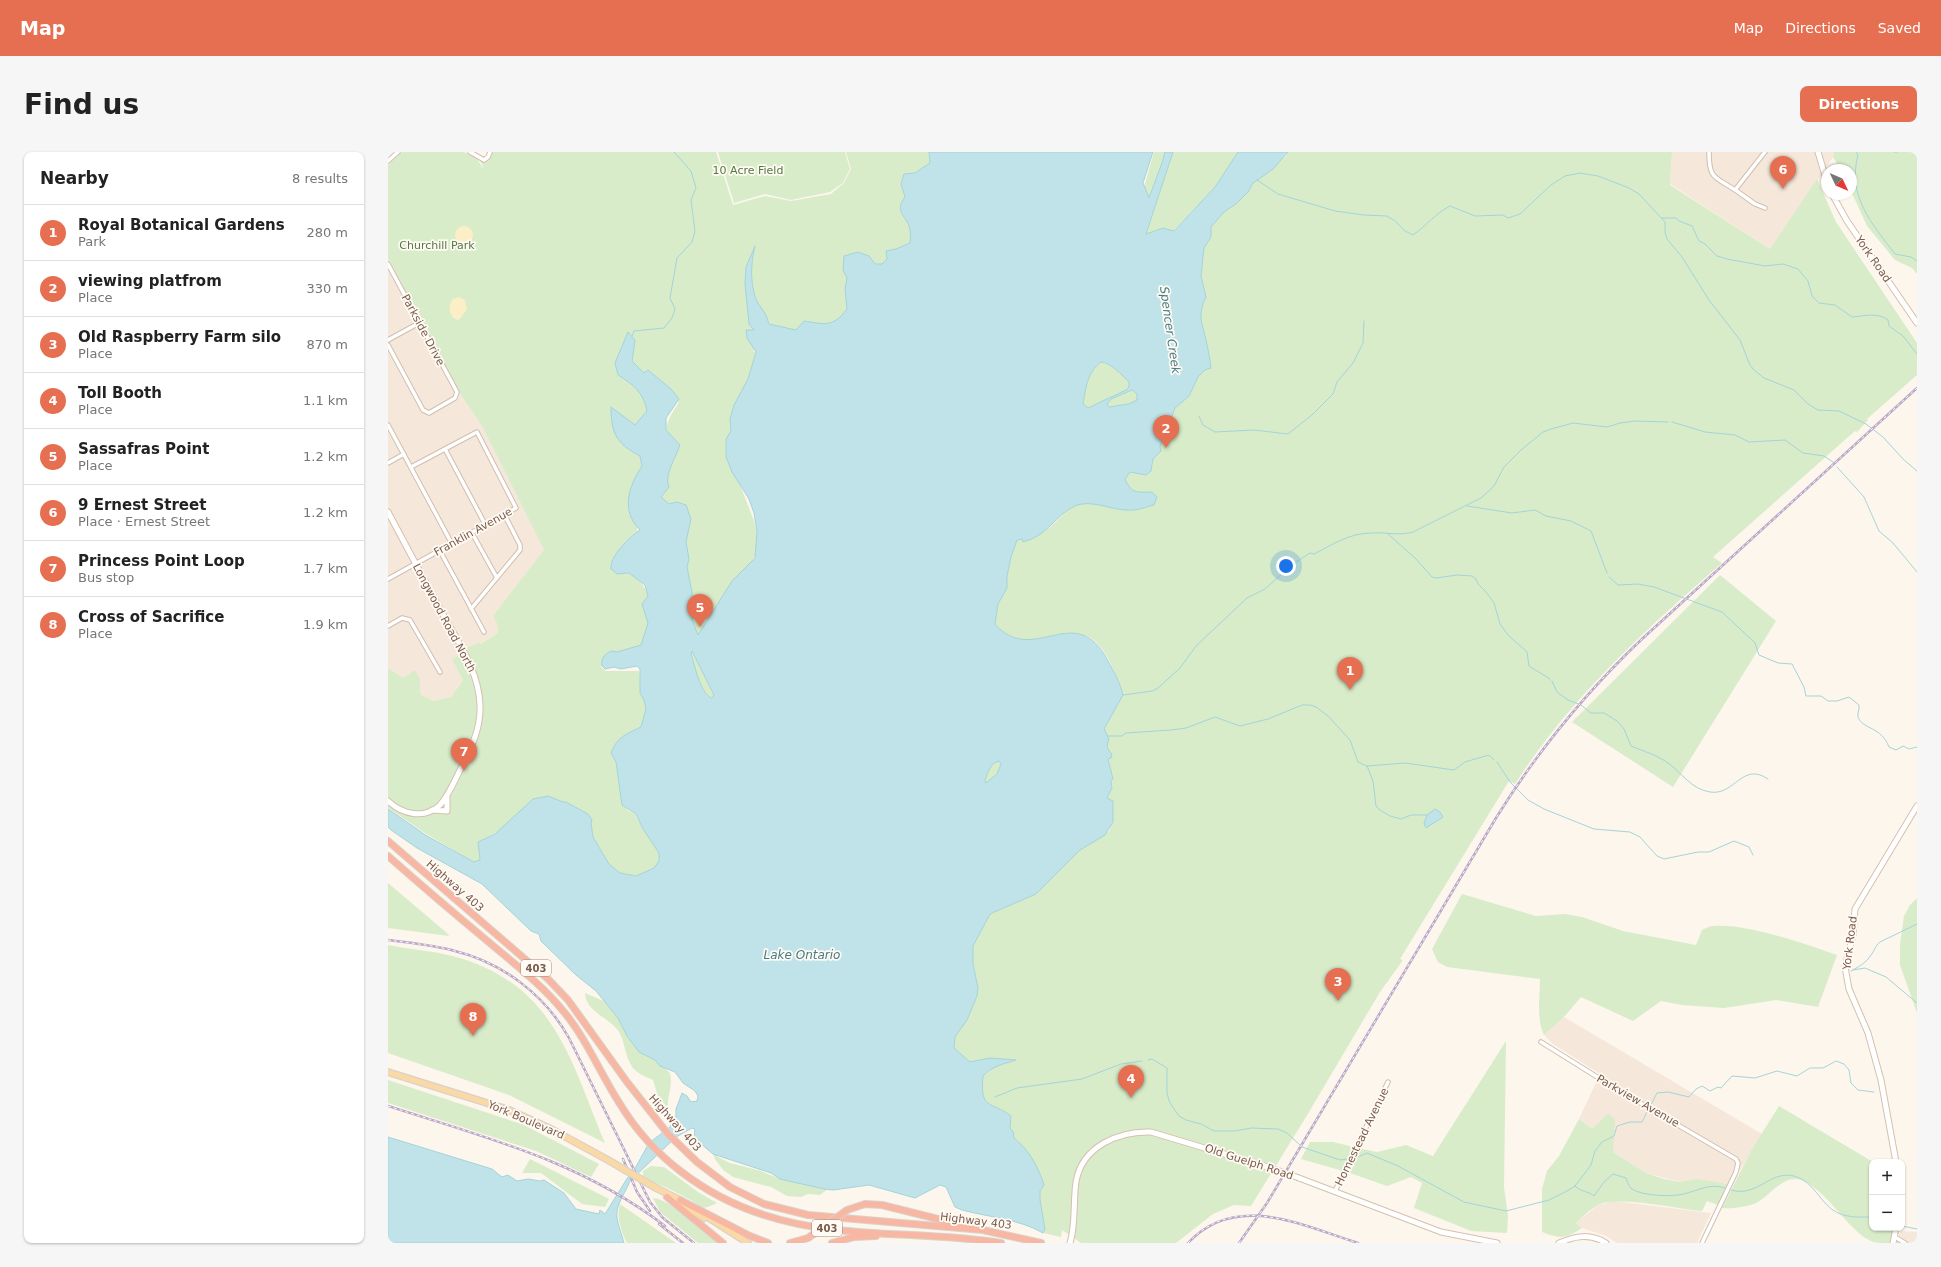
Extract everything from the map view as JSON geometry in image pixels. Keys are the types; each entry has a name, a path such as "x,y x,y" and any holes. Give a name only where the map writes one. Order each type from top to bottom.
{"highway":[{"name":"Highway 403","path":"388,841 553,984 572,1005 608,1057 656,1120 681,1148 712,1175 730,1187 764,1204 782,1210 837,1218 984,1230 1013,1235 1041,1243"},
{"name":"Highway 403","path":"388,856 540,985 565,1012 621,1106 641,1135 668,1161 692,1180 741,1207 780,1220 836,1230 1001,1243"},
{"path":"667,1197 723,1243"},
{"path":"680,1200 750,1236 768,1243"},
{"path":"790,1243 808,1238 847,1210 865,1204 882,1205 984,1230"},
{"path":"832,1243 854,1237 937,1237"}],"main road":[{"name":"York Boulevard","path":"388,1072 509,1110 551,1128 656,1188 680,1200 748,1243"},
{"name":"York Boulevard","path":"656,1188 667,1197 743,1243"}],"street":[{"path":"388,161 398,152"},
{"path":"470,152 484,160 488,157 490,152"},
{"path":"1709,152 1709,167 1711,173 1719,181 1727,184 1755,204 1765,208"},
{"path":"1727,184 1735,190 1764,152"},
{"path":"1818,152 1822,164"},
{"name":"York Road","path":"1835,200 1847,221 1917,323"},
{"name":"Parkside Drive","path":"388,264 457,392 453,400 429,413 423,410 388,345"},
{"path":"388,340 420,323"},
{"path":"388,425 452,544"},
{"name":"Franklin Avenue","path":"388,579 505,516 516,508 480,436 475,432 445,449"},
{"path":"411,467 445,449 486,526"},
{"path":"388,463 404,454"},
{"name":"Longwood Road North","path":"388,512 472,669 480,695 480,713 476,736 447,795 438,806 432,810"},
{"path":"471,609 520,548 505,516"},
{"path":"472,533 497,578"},
{"path":"440,551 484,632"},
{"path":"388,626 402,618 410,620 440,672"},
{"path":"388,801 404,812 413,814 432,810 447,811 447,795"},
{"name":"York Road","path":"1895,1159 1882,1080 1868,1033 1849,988 1845,968 1853,935 1855,909 1917,806"},
{"name":"Parkview Avenue","path":"1541,1042 1618,1090 1736,1159 1738,1163 1736,1172 1702,1243"},
{"name":"Homestead Avenue","path":"1335,1192 1388,1082"},
{"name":"Old Guelph Road","path":"1070,1243 1078,1173 1087,1157 1096,1148 1120,1135 1151,1132 1271,1168 1441,1232 1497,1243"},
{"path":"1893,1243 1896,1231"},
{"path":"1559,1243 1571,1238 1584,1236 1599,1239 1606,1243"},
{"path":"1895,1237 1905,1243"}],"shaded area":[{"path":"1672,152 1834,152 1833,157 1828,164 1821,164 1821,175 1770,249 1670,184"},
{"path":"388,258 458,391 482,426 545,552 493,616 497,624 498,633 453,659 463,680 451,697 433,701 420,694 420,679 403,679 388,668"},
{"path":"1564,1017 1762,1134 1739,1172 1728,1184 1698,1179 1679,1182 1646,1173 1613,1152 1579,1119 1600,1074 1553,1044 1544,1035"},
{"path":"1614,1201 1711,1213 1697,1243 1617,1243 1606,1236 1582,1228 1576,1223 1598,1205"},
{"path":"1901,1231 1917,1232 1917,1243 1896,1243"}],"green space":[{"name":"Churchill Park","path":"402,152 464,152 477,159 484,170 480,160 486,162 492,152 716,152 733,205 765,196 791,201 831,194 844,183 851,169 846,152 930,152 930,164 926,188 915,223 910,246 847,312 841,322 797,333 772,329 768,318 759,347 753,350 757,355 732,464 754,521 758,538 756,555 704,632 694,639 685,582 687,561 686,535 691,519 686,509 668,510 660,496 664,494 665,491 663,489 671,461 675,457 667,434 667,424 679,402 671,392 645,377 632,361 633,357 624,348 653,410 648,461 637,530 641,533 617,569 624,574 632,573 646,590 649,598 650,614 644,644 606,659 601,667 606,671 639,671 649,712 623,800 627,810 635,814 659,853 659,861 654,868 636,876 620,873 609,864 593,837 591,823 580,810 566,802 548,796 505,827 478,842 480,860 474,862 428,835 388,808 388,668 403,678 415,670 420,679 420,694 433,701 451,697 463,680 452,659 466,651 465,649 479,642 480,644 498,633 497,624 493,616 544,550 482,426 458,391 388,258 388,165"},
{"name":"10 Acre Field","path":"718,152 845,152 850,169 843,183 830,192 791,200 765,194 734,203"},
{"path":"1154,152 1166,152 1138,237 1144,187"},
{"path":"1173,152 1238,152 1215,187 1173,231 1146,235"},
{"path":"1288,152 1672,152 1670,185 1770,249 1817,179 1821,188 1821,200 1826,200 1836,222 1917,343 1917,375 1867,419 1868,420 1857,432 1855,431 1713,557 1722,563 1665,613 1611,666 1560,722 1515,784 1509,781 1400,959 1403,960 1380,992 1251,1206 1234,1205 1213,1214 1176,1243 1081,1243 1062,1230 1061,1237 1043,1233 1045,1229 1040,1191 1044,1185 1036,1165 1028,1153 1014,1138 1013,1131 1010,1128 1011,1116 988,1103 983,1095 983,1076 995,1066 1014,1060 990,1058 970,1062 954,1048 955,1037 967,1020 977,996 978,988 973,964 973,946 989,916 992,913 1036,894 1080,850 1109,831 1113,822 1113,807 1107,799 1112,788 1104,729 1121,686 1104,651 1087,636 1038,642 1014,638 995,624 998,604 1007,588 1007,576 1011,557 1017,540 1023,538 1023,542 1049,528 1067,511 1125,479 1130,472 1137,473 1152,468 1153,458 1161,451 1160,447 1175,408 1189,396 1198,377 1205,370 1211,368 1201,319 1203,304 1206,297 1201,276 1204,248 1211,237 1211,227 1224,212 1236,204 1249,191 1252,184 1285,157"},
{"path":"1834,152 1917,152 1917,274 1912,268 1895,260 1867,226 1855,200 1857,200 1857,164 1837,164 1833,157"},
{"path":"1101,362 1109,364 1116,369 1129,382 1129,387 1127,390 1088,408 1083,404 1086,386 1096,366"},
{"path":"1132,390 1137,394 1137,400 1129,404 1109,407 1107,404 1107,402 1113,398"},
{"path":"1720,575 1776,621 1673,787 1572,722"},
{"path":"692,651 714,695 712,698 704,691 698,679 692,659"},
{"path":"996,761 1000,762 999,771 986,783 985,781 990,767"},
{"path":"388,883 447,933 449,936 388,928"},
{"path":"1462,894 1536,916 1565,914 1582,917 1623,931 1696,945 1702,930 1712,926 1727,926 1776,935 1837,955 1818,1007 1776,1000 1724,1008 1682,1005 1661,1001 1633,1021 1581,997 1564,1017 1544,1035 1539,1015 1540,979 1447,967 1438,962 1432,949"},
{"path":"1917,898 1917,1013 1900,965 1900,944 1904,916 1910,905"},
{"path":"388,945 435,952 463,959 494,972 520,989 540,1009 556,1032 570,1057 605,1143 509,1095 388,1053"},
{"path":"585,993 606,1002 649,1054 670,1073 671,1083 668,1108 658,1096 653,1080 636,1071 632,1066 619,1032 611,1023 592,1009 586,999"},
{"path":"1506,1041 1504,1187 1508,1216 1507,1233 1471,1231 1414,1208 1422,1183 1411,1177 1387,1186 1347,1172 1358,1148 1377,1152 1406,1145 1433,1156"},
{"path":"388,1080 524,1125 599,1164 591,1177 536,1151 388,1103"},
{"path":"1779,1106 1869,1160 1869,1231 1893,1231 1891,1243 1873,1242 1864,1237 1820,1193 1811,1185 1801,1180 1788,1180 1756,1203 1739,1207 1722,1208 1752,1149"},
{"path":"1608,1114 1615,1119 1613,1152 1646,1173 1664,1179 1679,1182 1698,1179 1728,1184 1718,1205 1707,1201 1702,1211 1633,1202 1607,1202 1598,1205 1587,1213 1576,1223 1582,1228 1567,1236 1558,1237 1542,1232 1542,1189 1547,1171 1559,1156 1579,1119 1592,1129"},
{"path":"1310,1142 1333,1142 1354,1147 1343,1171 1301,1159"},
{"path":"712,1151 718,1157 730,1163 761,1171 780,1179 829,1188 820,1195 808,1194 801,1197 787,1196 771,1187 733,1177 723,1170 715,1159"},
{"path":"530,1159 609,1199 605,1207 582,1204 541,1173 522,1173"},
{"path":"651,1166 664,1167 698,1192 717,1203 703,1208 667,1188 643,1180 643,1171"},
{"path":"653,1198 660,1199 677,1209 719,1243 698,1243 660,1212"},
{"path":"620,1204 676,1243 627,1243 620,1224"}],"sand":[{"path":"460,226 468,226 473,231 471,242 468,244 460,244 455,239 455,231"},
{"path":"459,297 465,300 467,309 460,319 457,320 452,316 450,305 453,299"}],"water":[{"name":"Lake Ontario","path":"929,152 1153,152 1143,183 1149,198 1165,152 1173,152 1146,234 1163,228 1174,231 1215,187 1238,152 1288,152 1273,169 1252,184 1249,191 1236,204 1224,212 1211,227 1211,237 1204,248 1201,276 1206,297 1203,304 1201,319 1211,368 1205,370 1198,377 1189,396 1175,408 1160,447 1161,451 1153,459 1151,471 1146,475 1130,472 1125,479 1132,490 1152,492 1157,497 1154,505 1138,509 1121,510 1094,504 1081,504 1068,510 1039,535 1032,539 1023,542 1022,539 1017,540 1011,557 1007,576 1007,588 998,604 995,624 1009,636 1024,639 1068,633 1082,635 1096,643 1119,681 1123,695 1104,729 1109,739 1109,751 1112,754 1111,758 1108,759 1113,779 1111,781 1112,788 1107,798 1113,801 1113,822 1105,835 1080,850 1036,894 992,913 989,916 973,946 973,964 978,988 977,996 967,1020 955,1037 954,1048 970,1062 990,1058 1016,1060 994,1068 983,1076 983,1095 988,1103 1011,1116 1010,1128 1013,1131 1014,1138 1029,1153 1039,1171 1044,1185 1040,1191 1045,1229 1043,1233 1014,1221 962,1210 955,1207 946,1187 940,1185 915,1198 869,1185 833,1190 780,1179 771,1173 713,1154 694,1138 695,1129 692,1128 676,1137 630,1181 617,1209 618,1224 624,1243 388,1243 388,1137 492,1169 502,1177 508,1175 517,1181 528,1179 540,1181 544,1180 564,1193 576,1209 599,1214 600,1210 605,1214 628,1177 633,1172 649,1143 670,1127 676,1116 676,1109 682,1093 687,1096 691,1102 697,1101 698,1096 695,1091 683,1083 675,1072 660,1066 655,1060 639,1052 627,1036 618,1018 596,991 576,975 541,941 539,934 531,931 482,884 417,848 391,830 388,827 388,809 427,836 474,862 480,860 478,842 495,834 533,799 548,796 566,802 588,814 592,820 593,837 609,864 620,873 636,876 654,868 659,861 659,853 643,829 636,814 622,805 616,762 611,753 619,740 626,734 641,727 646,709 644,700 640,693 640,669 637,666 621,669 614,667 605,669 602,666 604,657 611,651 617,652 641,645 648,623 642,604 648,596 645,585 629,573 617,574 611,569 614,558 621,547 640,530 630,514 628,506 630,490 642,466 640,456 632,452 617,437 612,424 611,407 635,425 647,411 646,405 637,390 618,375 615,363 628,332 635,340 632,361 644,373 648,370 671,389 679,399 666,418 666,430 680,445 669,472 669,487 661,497 669,504 677,502 686,505 691,519 686,542 689,559 687,567 692,592 692,620 698,635 732,581 755,558 757,532 754,513 749,499 732,472 726,457 726,439 731,431 730,419 734,405 748,379 756,352 747,338 746,330 754,330 749,324 745,284 746,267 755,246 752,271 753,290 756,300 766,315 769,324 796,330 804,321 823,324 833,322 847,309 845,289 847,278 843,270 844,256 858,252 869,256 875,264 882,264 887,259 886,251 896,249 910,243 909,225 902,214 900,207 905,197 901,184 904,174 915,173 930,163","holes":["1101,362 1112,366 1129,382 1129,387 1126,390 1088,408 1083,404 1085,392 1090,376 1096,366","1132,390 1137,394 1137,400 1129,404 1109,407 1107,404 1111,399","692,651 714,695 712,698 704,691 701,685 691,654","999,761 1001,764 997,774 986,783 985,780 988,771 996,762"]},
{"path":"1435,809 1440,812 1443,817 1426,828 1424,823 1427,815"}],"waterway":[{"path":"632,336 634,331 664,328 672,318 675,309 670,298 677,258 692,242 695,231 691,200 696,188 691,171 674,152"},
{"path":"1856,152 1858,155 1855,170 1856,184 1864,209 1870,220 1895,254 1911,257 1917,261"},
{"path":"1257,180 1278,194 1335,211 1364,215 1387,216 1395,221 1405,231 1413,235 1440,212 1450,206 1475,216 1503,215 1508,218 1520,214 1551,185 1565,176 1580,173 1598,176 1629,188 1639,194 1665,222 1667,239 1682,257 1709,300 1740,340 1750,365 1754,370 1764,378 1794,390 1808,404 1818,410 1839,411 1866,424 1883,437 1903,459 1917,471"},
{"path":"1662,218 1676,218 1679,221 1692,226 1699,241 1705,244 1717,256 1765,266 1783,264 1798,269 1808,281 1812,296 1819,303 1835,305 1852,317 1875,315 1888,320 1889,326 1903,336 1917,354"},
{"path":"1199,416 1203,425 1215,432 1254,430 1288,434 1313,414 1333,394 1337,382 1353,363 1363,343 1364,321"},
{"path":"1123,695 1152,691 1158,688 1180,668 1196,646 1247,598 1265,589 1293,564 1310,553 1314,554 1349,537 1364,533 1403,534 1413,532 1481,498 1494,486 1504,467 1521,450 1543,432 1573,423 1607,427 1635,421 1668,422"},
{"path":"1672,422 1705,432 1735,435 1749,442 1785,440 1803,453 1824,456 1833,462"},
{"path":"1837,467 1864,497 1879,531 1893,543 1917,572"},
{"path":"1467,506 1512,513 1535,510 1546,516 1571,521 1591,531 1607,573"},
{"path":"1388,534 1416,559 1432,577 1436,578 1457,575 1472,576 1476,579 1478,584 1494,603 1500,624 1508,635 1527,652 1529,666 1550,679"},
{"path":"1609,577 1618,585 1638,584 1654,587 1722,612 1755,643 1759,655 1778,663 1792,664 1804,687 1806,696 1821,696 1828,701 1837,701 1849,697 1859,705 1858,717 1860,721 1881,735 1886,740 1889,747 1896,750 1903,746 1909,749 1917,747"},
{"path":"1552,681 1557,692 1568,700 1581,705 1591,713 1604,713 1617,721 1624,729 1631,746 1664,760 1697,788 1710,792 1719,792 1751,774 1759,775 1768,779"},
{"path":"1108,736 1122,736 1126,733 1186,728 1215,717 1240,726 1268,719 1302,705 1310,705 1316,707 1328,716 1350,740 1358,762 1367,766 1405,763 1454,770 1465,762 1489,755 1494,760"},
{"path":"1497,762 1510,782 1528,800 1544,809 1594,829 1630,832 1640,837 1657,856 1664,859 1698,852 1709,852 1734,841 1749,847 1753,855"},
{"path":"1367,766 1373,781 1376,806 1380,810 1390,816 1401,819 1411,815 1427,815"},
{"path":"1851,971 1867,960 1880,942 1917,924"},
{"path":"1853,970 1865,968 1886,977 1917,1003"},
{"path":"1148,1060 1152,1059 1167,1068 1167,1094 1170,1103 1179,1116 1186,1120 1201,1124 1214,1131 1235,1131 1251,1128 1278,1129 1287,1133 1302,1147 1340,1160 1348,1159"},
{"path":"995,1097 1017,1088 1082,1079 1121,1064 1142,1061"},
{"path":"1651,1105 1657,1093 1668,1092 1689,1097 1696,1089 1702,1086 1710,1091 1718,1087 1721,1088 1732,1076 1755,1078 1777,1071 1797,1076 1810,1068 1823,1068 1836,1061 1844,1064 1849,1070 1851,1083 1858,1090 1874,1092"},
{"path":"1353,1159 1367,1153 1398,1166 1464,1202 1506,1211 1549,1200 1575,1186 1591,1165 1595,1151 1602,1142 1614,1136 1617,1126 1630,1122 1642,1122 1648,1110"},
{"path":"1575,1186 1594,1196 1604,1182 1613,1174 1626,1178 1632,1189 1643,1193 1665,1196 1684,1194 1714,1186 1725,1188"},
{"path":"1731,1190 1748,1190 1756,1188 1778,1177 1785,1175 1794,1176 1807,1183 1826,1205 1838,1213 1842,1215 1869,1217"},
{"path":"1905,1227 1917,1229"}],"railway":[{"path":"1239,1243 1267,1203 1496,818 1528,770 1563,724 1601,680 1642,639 1917,388"},
{"path":"388,940 438,947 473,956 506,972 535,995 548,1008 569,1038 650,1202 663,1218 694,1243"},
{"path":"388,1106 497,1141 566,1168 600,1184 633,1203 665,1226"},
{"path":"623,1159 637,1192 650,1211"},
{"path":"1188,1243 1207,1227 1227,1219 1248,1216 1270,1217 1293,1222 1358,1243"},
{"path":"659,1224 683,1243"}],"place":[{"name":"9 Ernest Street","path":"1783,189"},
{"name":"viewing platfrom","path":"1166,448"},
{"name":"Sassafras Point","path":"700,627"},
{"name":"Royal Botanical Gardens","path":"1350,690"},
{"name":"Princess Point Loop","path":"464,771"},
{"name":"Old Raspberry Farm silo","path":"1338,1001"},
{"name":"Cross of Sacrifice","path":"473,1036"},
{"name":"Toll Booth","path":"1131,1098"}],"water label":[{"name":"Spencer Creek","path":"1170,330"}]}
